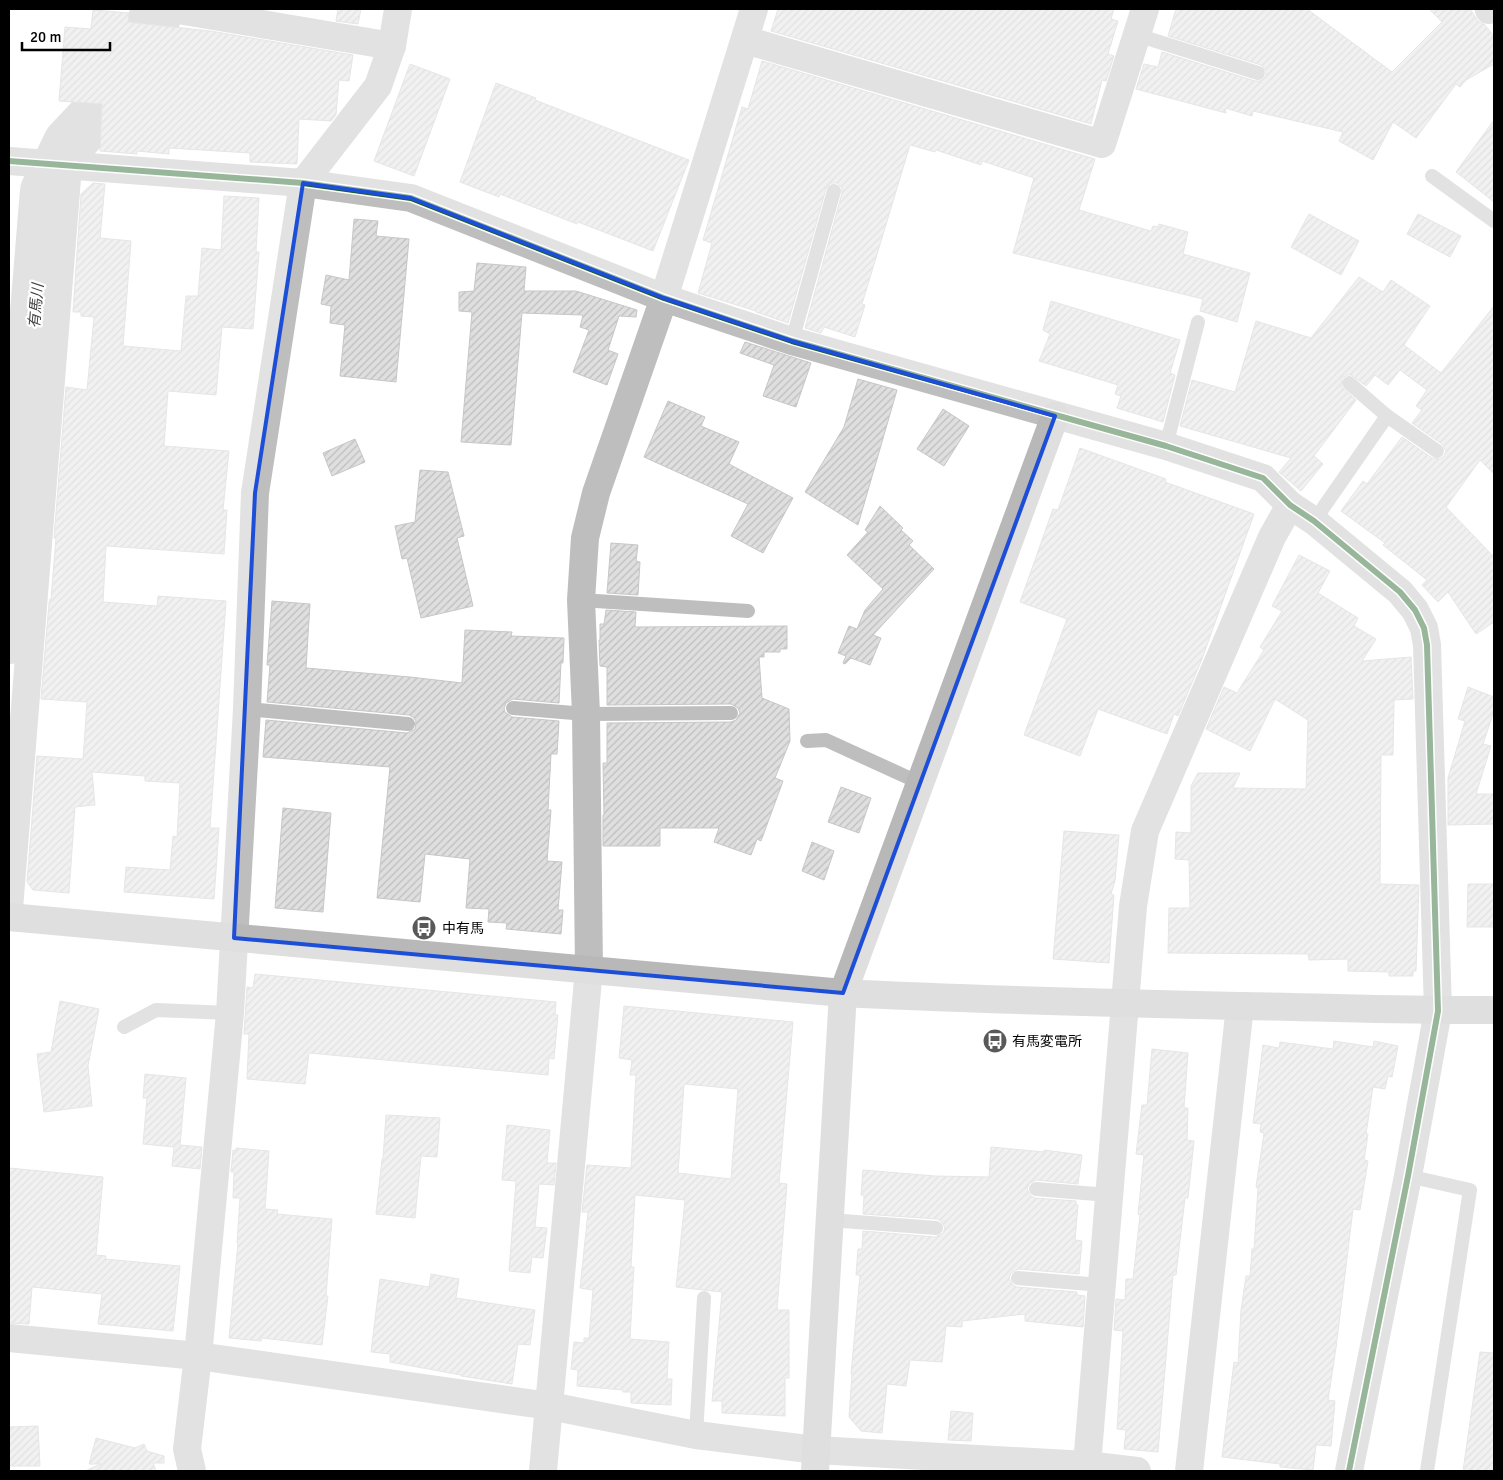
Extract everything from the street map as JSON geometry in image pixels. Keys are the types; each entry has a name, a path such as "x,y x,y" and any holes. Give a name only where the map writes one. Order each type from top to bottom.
{"street":[{"path":"172,9 231,14 392,46"},
{"path":"192,1471 187,1449 198,1356 230,1013 247,709 254,493 303,183 378,86 392,46 398,9"},
{"path":"543,1471 589,969 586,714 581,600 585,538 596,492 664,298 754,9"},
{"path":"745,40 1102,144 1145,9"},
{"path":"9,161 303,183 411,198 664,298 792,341 1166,446 1263,478 1290,505 1314,521 1400,592 1415,610 1424,628 1427,655 1438,1011 1408,1176 1349,1471"},
{"path":"9,909 67,166"},
{"path":"816,1461 843,993 1055,416"},
{"path":"1087,1465 1133,906 1145,831 1272,537 1290,505"},
{"path":"9,917 843,993 1126,1004 1438,1011 1494,1010"},
{"path":"1189,1471 1240,1006"},
{"path":"9,1338 198,1356 550,1406 816,1461 1087,1465 1137,1471"}],"lane":[{"path":"1137,35 1258,73"},
{"path":"1432,176 1494,221"},
{"path":"792,341 834,191"},
{"path":"1166,446 1198,322"},
{"path":"1349,382 1387,416 1437,451"},
{"path":"1314,521 1387,416"},
{"path":"581,600 748,610"},
{"path":"512,708 586,714 731,712"},
{"path":"247,709 408,724"},
{"path":"807,741 826,740 920,783"},
{"path":"124,1027 156,1010 230,1013"},
{"path":"1408,1176 1470,1190 1427,1471"},
{"path":"1036,1189 1108,1196"},
{"path":"830,1220 936,1228"},
{"path":"1018,1278 1101,1285"},
{"path":"696,1435 704,1298"}],"highlighted area":[{"path":"303,183 411,198 664,298 792,341 1055,416 843,993 234,938 255,493"}],"building":[{"path":"338,9 361,9 358,24 336,21"},
{"path":"778,9 1114,9 1111,19 1118,21 1108,54 1114,56 1106,81 1102,80 1091,124 771,31"},
{"path":"1176,9 1307,9 1392,72 1442,22 1429,9 1470,9 1478,21 1484,24 1494,36 1494,64 1466,80 1460,87 1456,84 1416,138 1393,122 1373,160 1339,141 1343,132 1253,111 1252,116 1225,108 1226,113 1136,89 1144,64 1158,67 1162,52 1255,81 1260,81 1266,76 1266,71 1261,65 1168,36"},
{"path":"93,10 129,13 128,22 210,31 353,55 349,81 339,80 336,115 331,121 299,119 297,164 250,162 250,153 169,148 169,154 137,151 137,154 100,151 102,104 59,101 65,27 91,29"},
{"path":"762,61 1095,159 1079,210 1151,231 1153,226 1158,227 1159,224 1188,232 1183,254 1250,273 1237,322 1200,311 1203,299 1013,253 1034,178 982,161 981,165 936,150 935,152 910,145 862,304 865,305 855,337 824,327 821,333 805,328 842,193 842,188 837,183 831,183 826,189 788,323 698,293 712,243 703,240 742,107 748,109"},
{"path":"410,64 450,79 414,176 374,161"},
{"path":"496,83 689,160 653,251 500,194 499,197 460,182"},
{"path":"1494,120 1494,202 1456,172"},
{"path":"93,183 105,184 100,238 131,241 123,346 181,351 186,296 198,296 202,248 221,250 224,196 259,198 256,252 259,252 253,329 222,327 216,395 168,391 164,446 229,451 223,510 227,510 224,554 106,546 103,602 157,606 158,596 226,601 210,828 219,828 214,899 124,892 126,867 170,870 173,836 177,837 180,783 145,781 145,776 92,772 95,805 75,807 69,893 33,890 27,882 37,756 83,759 87,702 41,699 56,538 54,538 66,387 87,390 94,317 81,316 81,312 73,312 81,194"},
{"path":"1309,214 1359,241 1341,275 1291,247"},
{"path":"1418,214 1461,236 1450,257 1407,234"},
{"path":"354,219 378,221 376,236 409,239 396,382 340,376 345,325 330,323 331,306 321,304 326,275 349,280"},
{"path":"477,263 526,267 524,291 576,291 637,310 636,317 619,316 608,350 618,354 607,385 573,372 589,330 580,327 583,315 522,313 511,445 461,442 472,312 459,311 459,292 474,291"},
{"path":"1359,277 1383,292 1391,280 1430,306 1404,345 1441,373 1494,306 1494,474 1480,460 1446,507 1494,557 1494,622 1476,634 1448,592 1438,602 1422,585 1427,580 1383,545 1385,543 1341,511 1363,481 1367,484 1402,437 1432,458 1440,459 1444,456 1446,451 1442,444 1412,423 1422,410 1416,406 1427,390 1400,370 1388,385 1375,375 1366,386 1351,375 1342,378 1341,386 1356,400 1314,456 1323,464 1301,491 1279,472 1291,458 1180,426 1192,380 1235,392 1256,321 1311,338"},
{"path":"1051,301 1180,340 1170,373 1175,375 1163,422 1117,408 1121,396 1115,394 1118,385 1039,361 1050,334 1043,330"},
{"path":"745,342 811,363 796,407 763,396 774,365 740,353"},
{"path":"858,379 897,390 858,525 805,492 844,427"},
{"path":"668,401 705,417 701,426 739,442 729,464 793,498 763,553 731,536 748,504 644,457"},
{"path":"943,409 969,426 944,466 917,449"},
{"path":"355,439 365,462 332,476 323,453"},
{"path":"1080,448 1166,479 1165,482 1254,514 1202,659 1178,716 1174,714 1167,734 1098,709 1080,756 1024,735 1067,619 1020,602 1053,509 1058,510"},
{"path":"420,470 448,472 464,536 457,538 473,606 421,618 407,558 402,559 395,526 415,522"},
{"path":"880,506 903,528 901,530 913,541 909,545 934,569 873,635 881,638 870,665 851,658 845,664 843,663 846,656 838,653 849,626 857,629 865,610 883,589 847,555 868,532 865,530"},
{"path":"611,543 638,545 636,561 640,562 638,595 607,593"},
{"path":"1299,555 1330,571 1318,593 1358,618 1354,626 1376,639 1362,661 1411,657 1413,699 1394,700 1393,755 1381,755 1380,884 1419,885 1416,971 1413,971 1413,976 1389,976 1389,972 1348,971 1348,959 1309,960 1308,954 1168,953 1169,908 1190,908 1189,860 1175,859 1176,832 1191,833 1191,786 1198,773 1240,773 1233,788 1306,789 1308,720 1275,699 1250,751 1206,729 1224,687 1237,693 1264,650 1260,647 1282,611 1272,606"},
{"path":"272,601 310,604 306,668 462,683 465,630 512,632 511,636 564,638 559,703 513,699 506,703 504,708 505,712 512,717 559,721 557,754 551,754 548,810 551,810 547,861 562,862 558,910 563,910 561,934 506,929 507,923 488,922 489,909 466,908 470,859 425,854 420,902 377,898 390,767 263,757 266,720 407,733 415,729 416,721 409,715 267,702 270,665 267,665"},
{"path":"606,610 636,612 635,627 787,626 787,649 780,649 780,652 764,652 764,657 759,657 762,698 789,709 790,741 775,778 783,781 761,841 757,839 751,855 714,842 719,828 660,828 660,846 603,846 603,763 607,763 607,723 731,722 736,720 740,713 738,708 731,704 607,705 607,667 600,666 599,640 600,624 604,624"},
{"path":"1468,687 1494,697 1494,711 1483,744 1491,746 1476,794 1494,794 1494,824 1448,825 1448,778 1465,721 1458,719"},
{"path":"841,787 871,798 859,833 828,822"},
{"path":"283,808 331,813 323,912 275,908"},
{"path":"1064,831 1119,835 1115,881 1111,894 1114,895 1109,963 1053,959"},
{"path":"812,842 834,851 824,880 802,871"},
{"path":"1468,884 1494,884 1494,927 1467,927"},
{"path":"255,974 556,1002 555,1015 558,1015 554,1059 549,1058 548,1075 309,1053 305,1084 247,1079 249,1034 244,1034 247,987 253,988"},
{"path":"60,1001 99,1009 88,1066 92,1106 44,1112 37,1054 51,1052"},
{"path":"624,1006 793,1022 779,1183 787,1184 777,1310 789,1310 789,1378 785,1378 785,1416 722,1413 722,1401 712,1401 722,1292 676,1287 685,1200 635,1195 630,1339 669,1342 667,1379 672,1379 671,1405 631,1403 631,1392 577,1386 578,1370 571,1369 574,1342 584,1343 584,1338 589,1338 593,1290 580,1288 588,1212 582,1212 587,1165 631,1168 636,1075 630,1075 632,1060 619,1058","holes":["684,1084 738,1089 731,1179 678,1173"]},
{"path":"1334,1041 1373,1047 1374,1041 1398,1046 1392,1077 1388,1076 1385,1089 1373,1087 1364,1160 1368,1161 1360,1210 1353,1209 1328,1400 1335,1401 1331,1446 1316,1445 1313,1470 1280,1467 1280,1464 1222,1457 1234,1362 1238,1363 1241,1310 1246,1276 1250,1276 1252,1249 1254,1249 1258,1188 1256,1187 1264,1133 1260,1132 1261,1124 1253,1123 1263,1045 1279,1048 1280,1042 1333,1049"},
{"path":"1152,1049 1188,1053 1184,1108 1188,1108 1187,1140 1194,1141 1188,1198 1185,1198 1176,1275 1173,1275 1158,1452 1124,1449 1126,1430 1117,1429 1123,1331 1114,1330 1116,1299 1125,1300 1126,1279 1133,1279 1144,1155 1136,1154 1142,1105 1147,1105"},
{"path":"145,1074 186,1078 180,1145 202,1147 200,1169 172,1166 174,1147 143,1144 147,1098 143,1098"},
{"path":"386,1115 440,1118 437,1157 421,1156 415,1218 376,1214"},
{"path":"507,1125 550,1130 547,1163 556,1163 554,1185 539,1184 535,1227 547,1228 543,1258 532,1257 530,1273 509,1271 516,1181 502,1180"},
{"path":"991,1147 1044,1152 1044,1150 1082,1155 1078,1184 1036,1180 1029,1184 1027,1189 1031,1196 1035,1198 1076,1201 1076,1205 1078,1205 1075,1240 1082,1241 1079,1274 1019,1269 1011,1273 1009,1278 1013,1285 1017,1287 1077,1292 1077,1295 1085,1296 1083,1327 1025,1321 1025,1314 962,1321 962,1327 946,1326 942,1362 910,1360 906,1386 887,1384 882,1433 861,1431 849,1417 860,1275 856,1275 858,1249 862,1249 863,1231 935,1237 943,1233 945,1228 941,1221 937,1219 863,1214 864,1195 861,1195 863,1170 935,1176 989,1177"},
{"path":"236,1148 269,1151 265,1209 278,1210 277,1214 332,1219 326,1296 328,1296 322,1345 262,1338 261,1341 229,1338 238,1243 240,1198 233,1198 234,1172 231,1172 233,1150 236,1151"},
{"path":"9,1168 103,1177 96,1255 106,1256 105,1259 180,1266 173,1331 98,1324 102,1294 32,1287 29,1324 9,1323"},
{"path":"431,1274 459,1279 456,1298 535,1310 530,1345 518,1344 512,1384 390,1362 390,1354 371,1352 380,1279 429,1287"},
{"path":"1480,1352 1494,1353 1494,1471 1463,1471"},
{"path":"951,1411 973,1413 971,1441 948,1440"},
{"path":"38,1426 40,1466 9,1466 9,1427"},
{"path":"96,1438 135,1448 144,1444 147,1451 164,1456 164,1463 153,1463 156,1471 85,1471 101,1464 89,1464"}],"waterway":[{"name":"有馬川","path":"9,638 46,191 69,143 132,76 142,59 157,9"}],"cycle path":[{"path":"9,161 303,183 411,198 664,298 792,341 1166,446 1263,478 1290,505 1314,521 1400,592 1415,610 1424,628 1427,645 1438,1011 1408,1176 1349,1471"}],"place":[{"name":"中有馬","path":"424,928"},
{"name":"有馬変電所","path":"995,1041"}]}
